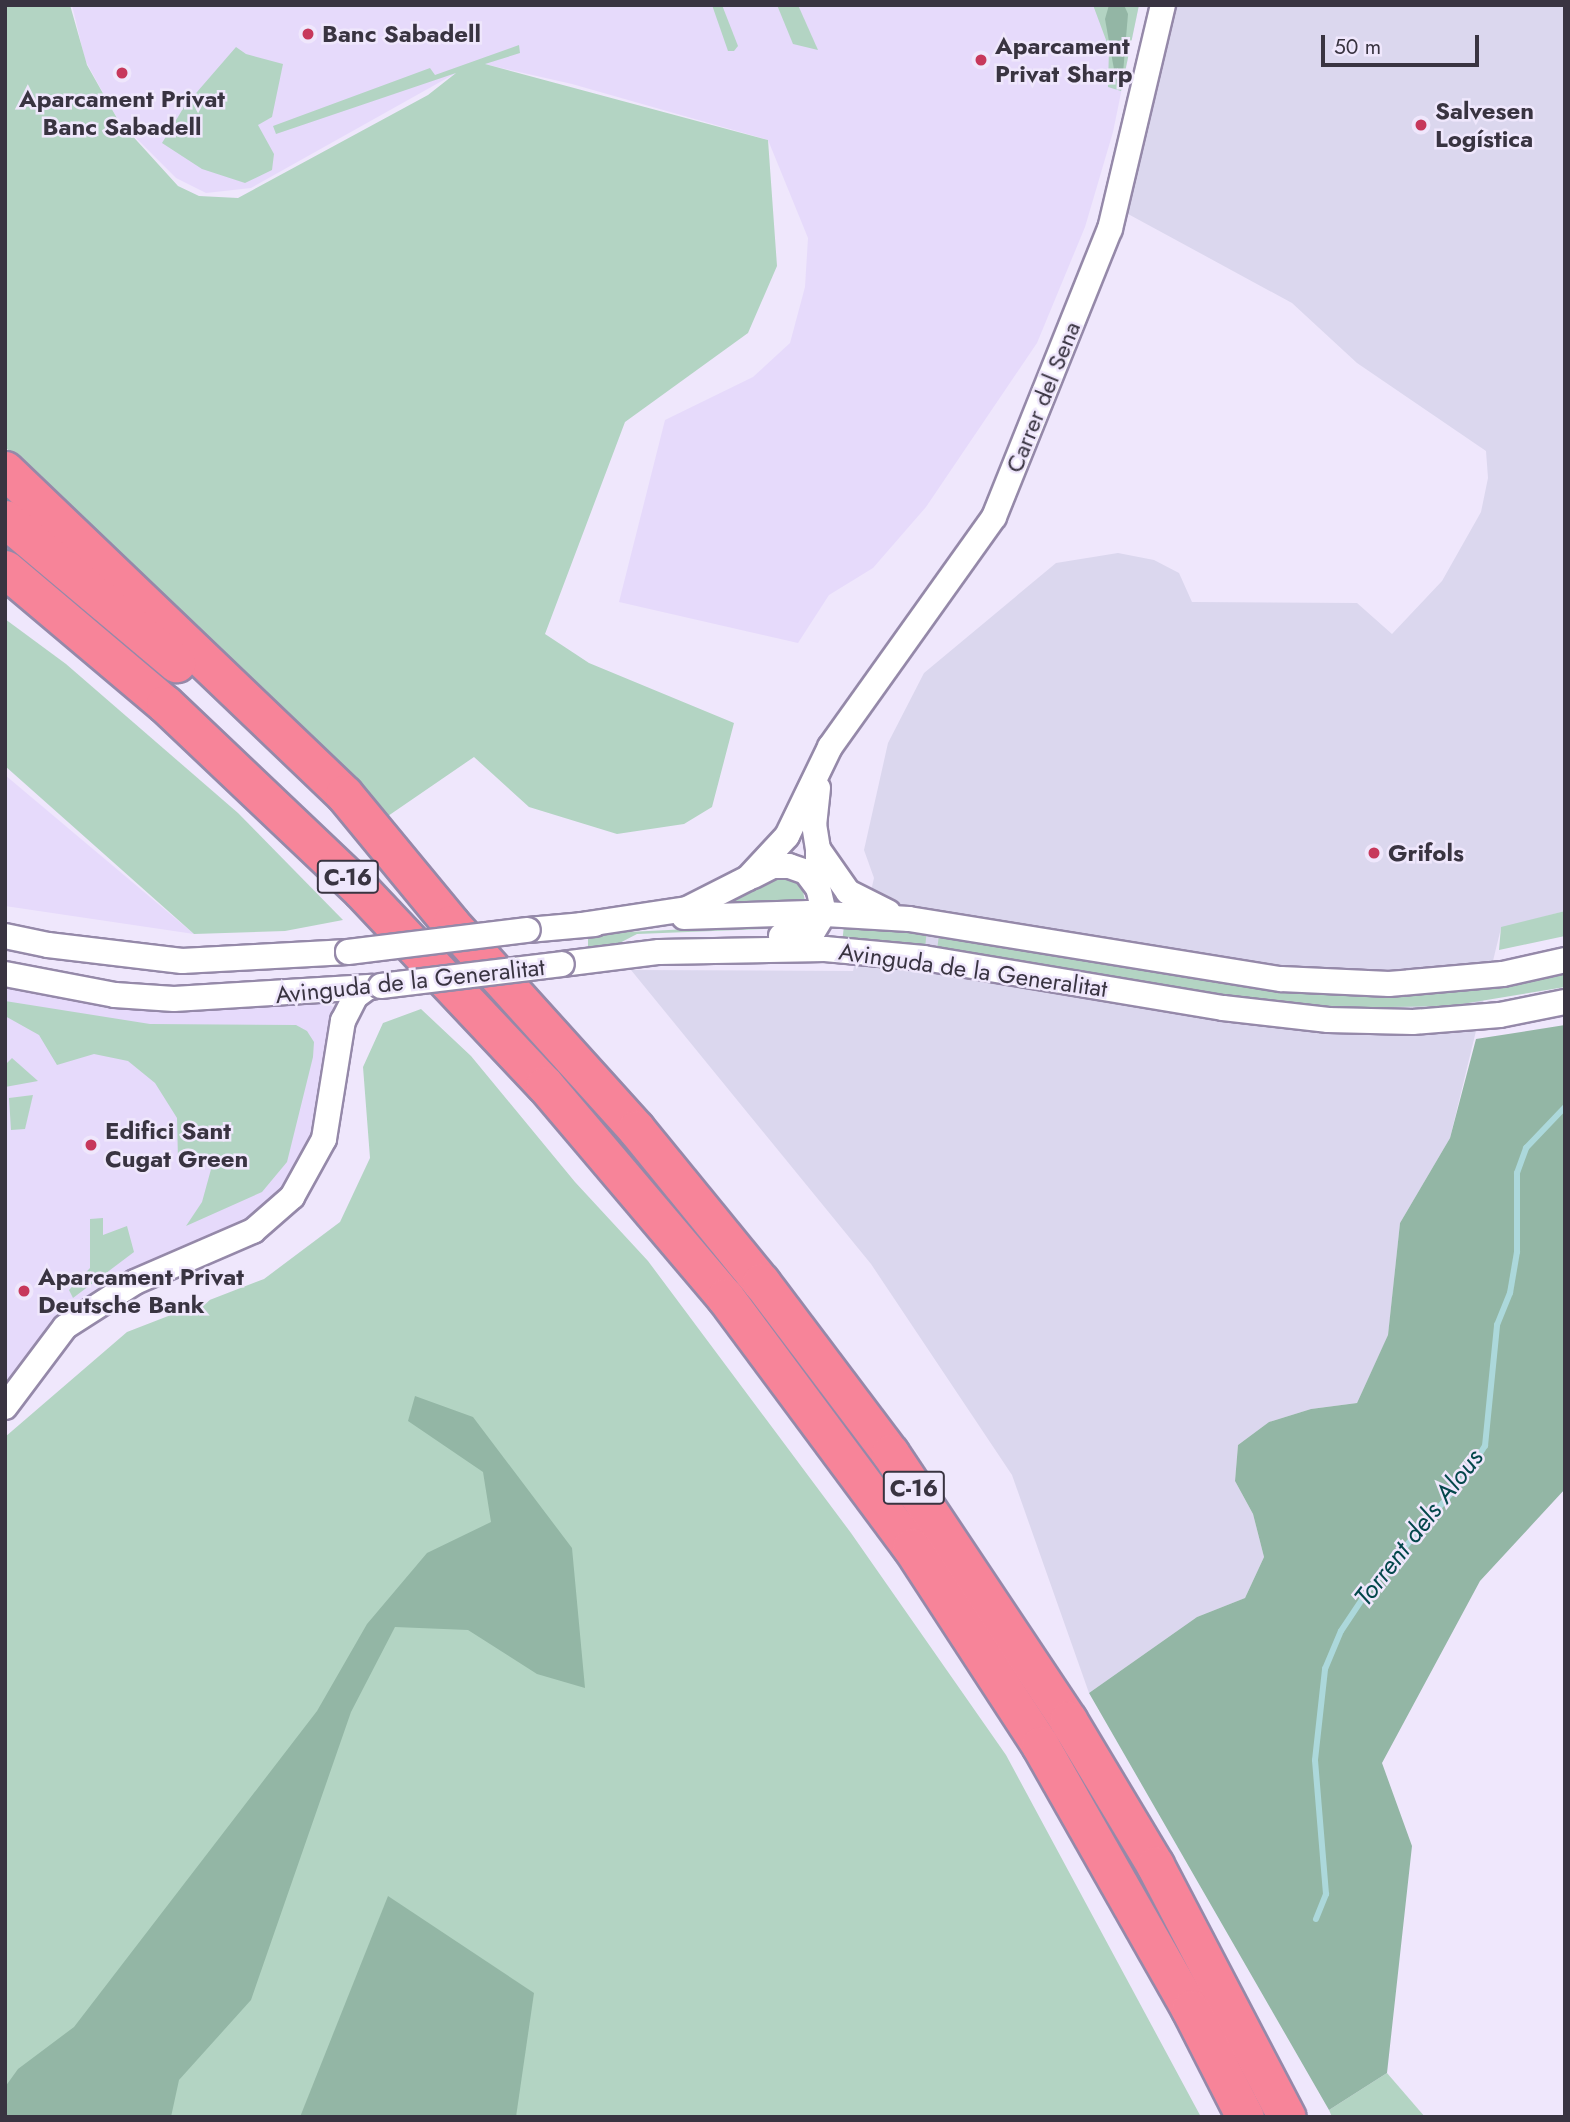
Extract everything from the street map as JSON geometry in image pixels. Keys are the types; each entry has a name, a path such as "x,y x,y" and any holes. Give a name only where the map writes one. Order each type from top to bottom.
{"highway":[{"path":"5,470 344,794 451,924"},
{"name":"C-16","path":"5,519 251,730 451,924 695,1199 897,1464 1031,1663 1155,1865 1287,2117"},
{"name":"C-16","path":"5,569 165,704 361,890 545,1085 725,1297 911,1547 1040,1745 1177,1984 1245,2117"}],"street":[{"name":"Carrer del Sena","path":"748,878 787,836 830,747 994,517 1110,229 1163,5"},
{"name":"Carrer del Sena","path":"824,913 818,888 818,849 814,824 830,747"},
{"path":"818,849 848,891 871,907 909,919"},
{"name":"Carrer del Sena","path":"580,925 687,909 774,866 789,866 806,872 818,888"},
{"path":"626,957 672,938 811,935 824,913"},
{"name":"Avinguda de la Generalitat","path":"5,936 48,946 182,961 348,952 528,930 713,914 824,913 909,919 1281,978 1389,984 1503,974 1565,960"},
{"name":"Avinguda de la Generalitat","path":"5,974 115,995 174,999 374,987 626,957 740,948 825,949 924,958 1223,1008 1328,1020 1413,1022 1500,1015 1565,1002"},
{"path":"5,1407 65,1327 135,1282 253,1230 292,1197 324,1139 342,1021 356,996 374,987"},
{"path":"302,993 337,1009 342,1021"}],"shaded area":[{"path":"72,5 1139,5 1113,132 1085,227 1037,343 926,507 873,568 829,595 798,643 619,602 665,420 753,377 790,343 805,287 808,238 768,140 572,84 484,64 458,72 251,188 206,193 176,178 118,120 85,60"},
{"path":"1163,5 1565,5 1565,911 1501,928 1450,1138 1400,1223 1388,1336 1357,1403 1311,1409 1269,1422 1238,1445 1235,1481 1253,1514 1264,1557 1245,1598 1197,1617 1089,1693 1012,1475 871,1264 631,970 853,971 874,878 864,850 888,743 924,673 1056,563 1118,553 1154,560 1179,573 1192,602 1357,603 1392,634 1442,581 1481,512 1488,478 1486,451 1357,363 1292,303 1117,208"},
{"path":"5,775 194,934 5,906"},
{"path":"5,974 319,999 337,1009 324,1139 292,1197 93,1307 5,1407"}],"green space":[{"path":"5,5 70,5 87,65 118,120 178,186 199,196 238,198 428,95 456,73 276,134 273,126 430,68 435,75 519,45 520,53 485,64 768,140 777,266 748,333 625,422 545,634 589,663 734,723 712,807 684,824 617,834 529,807 474,757 388,816 5,447"},
{"path":"712,5 722,5 738,46 734,51 728,51"},
{"path":"777,5 798,5 818,50 793,44"},
{"path":"1093,5 1139,5 1121,91 1108,87 1109,48"},
{"path":"1109,5 1124,5 1128,14 1123,73 1117,86 1105,19"},
{"path":"236,47 246,54 283,64 272,117 258,125 274,154 272,170 245,183 202,169 162,143 184,107"},
{"path":"5,619 66,664 238,813 343,920 285,931 194,934 5,766"},
{"path":"778,874 802,885 805,902 721,903"},
{"path":"1565,911 1565,936 1499,950 1501,927"},
{"path":"789,924 787,928 637,934 610,948 588,950 588,934"},
{"path":"844,925 927,934 925,950 842,941"},
{"path":"939,935 1369,995 1463,991 1565,970 1565,987 1450,1006 1327,1008 1191,992 937,950"},
{"path":"5,1001 150,1024 296,1025 307,1031 314,1042 313,1057 287,1162 262,1192 186,1226 202,1202 213,1162 178,1160 177,1118 155,1083 128,1061 94,1054 57,1065 39,1035 5,1016"},
{"path":"421,1009 471,1056 575,1182 648,1261 851,1533 1006,1755 1201,2117 5,2117 5,1437 127,1332 264,1279 340,1222 370,1158 363,1067 383,1023"},
{"path":"1565,1025 1565,1489 1480,1581 1382,1763 1412,1846 1387,2073 1329,2110 1089,1693 1197,1617 1245,1598 1264,1557 1253,1514 1235,1481 1238,1445 1269,1422 1311,1409 1357,1403 1388,1335 1400,1223 1450,1138 1476,1039"},
{"path":"12,1058 38,1081 5,1087 5,1065"},
{"path":"33,1095 25,1129 11,1130 9,1098"},
{"path":"103,1218 103,1235 127,1226 134,1252 73,1298 69,1290 90,1268 90,1219"},
{"path":"415,1396 473,1417 572,1548 585,1688 537,1674 468,1630 395,1627 351,1712 251,2000 179,2080 171,2117 5,2117 5,2087 18,2069 74,2027 317,1711 367,1624 427,1553 491,1522 483,1472 408,1421"},
{"path":"388,1896 534,1993 516,2117 300,2117"},
{"path":"1387,2073 1425,2117 1332,2117 1329,2110"}],"waterway":[{"name":"Torrent dels Alous","path":"1316,1919 1326,1894 1315,1760 1325,1669 1341,1631 1369,1589 1466,1476 1485,1446 1497,1325 1510,1293 1517,1252 1517,1173 1526,1148 1565,1107"}],"place":[{"name":"Banc Sabadell","path":"308,34"},
{"name":"Aparcament Privat Sharp","path":"981,60"},
{"name":"Aparcament Privat Banc Sabadell","path":"122,73"},
{"name":"Salvesen Logística","path":"1421,125"},
{"name":"Grifols","path":"1374,853"},
{"name":"Edifici Sant Cugat Green","path":"91,1145"},
{"name":"Aparcament Privat Deutsche Bank","path":"24,1291"}]}
